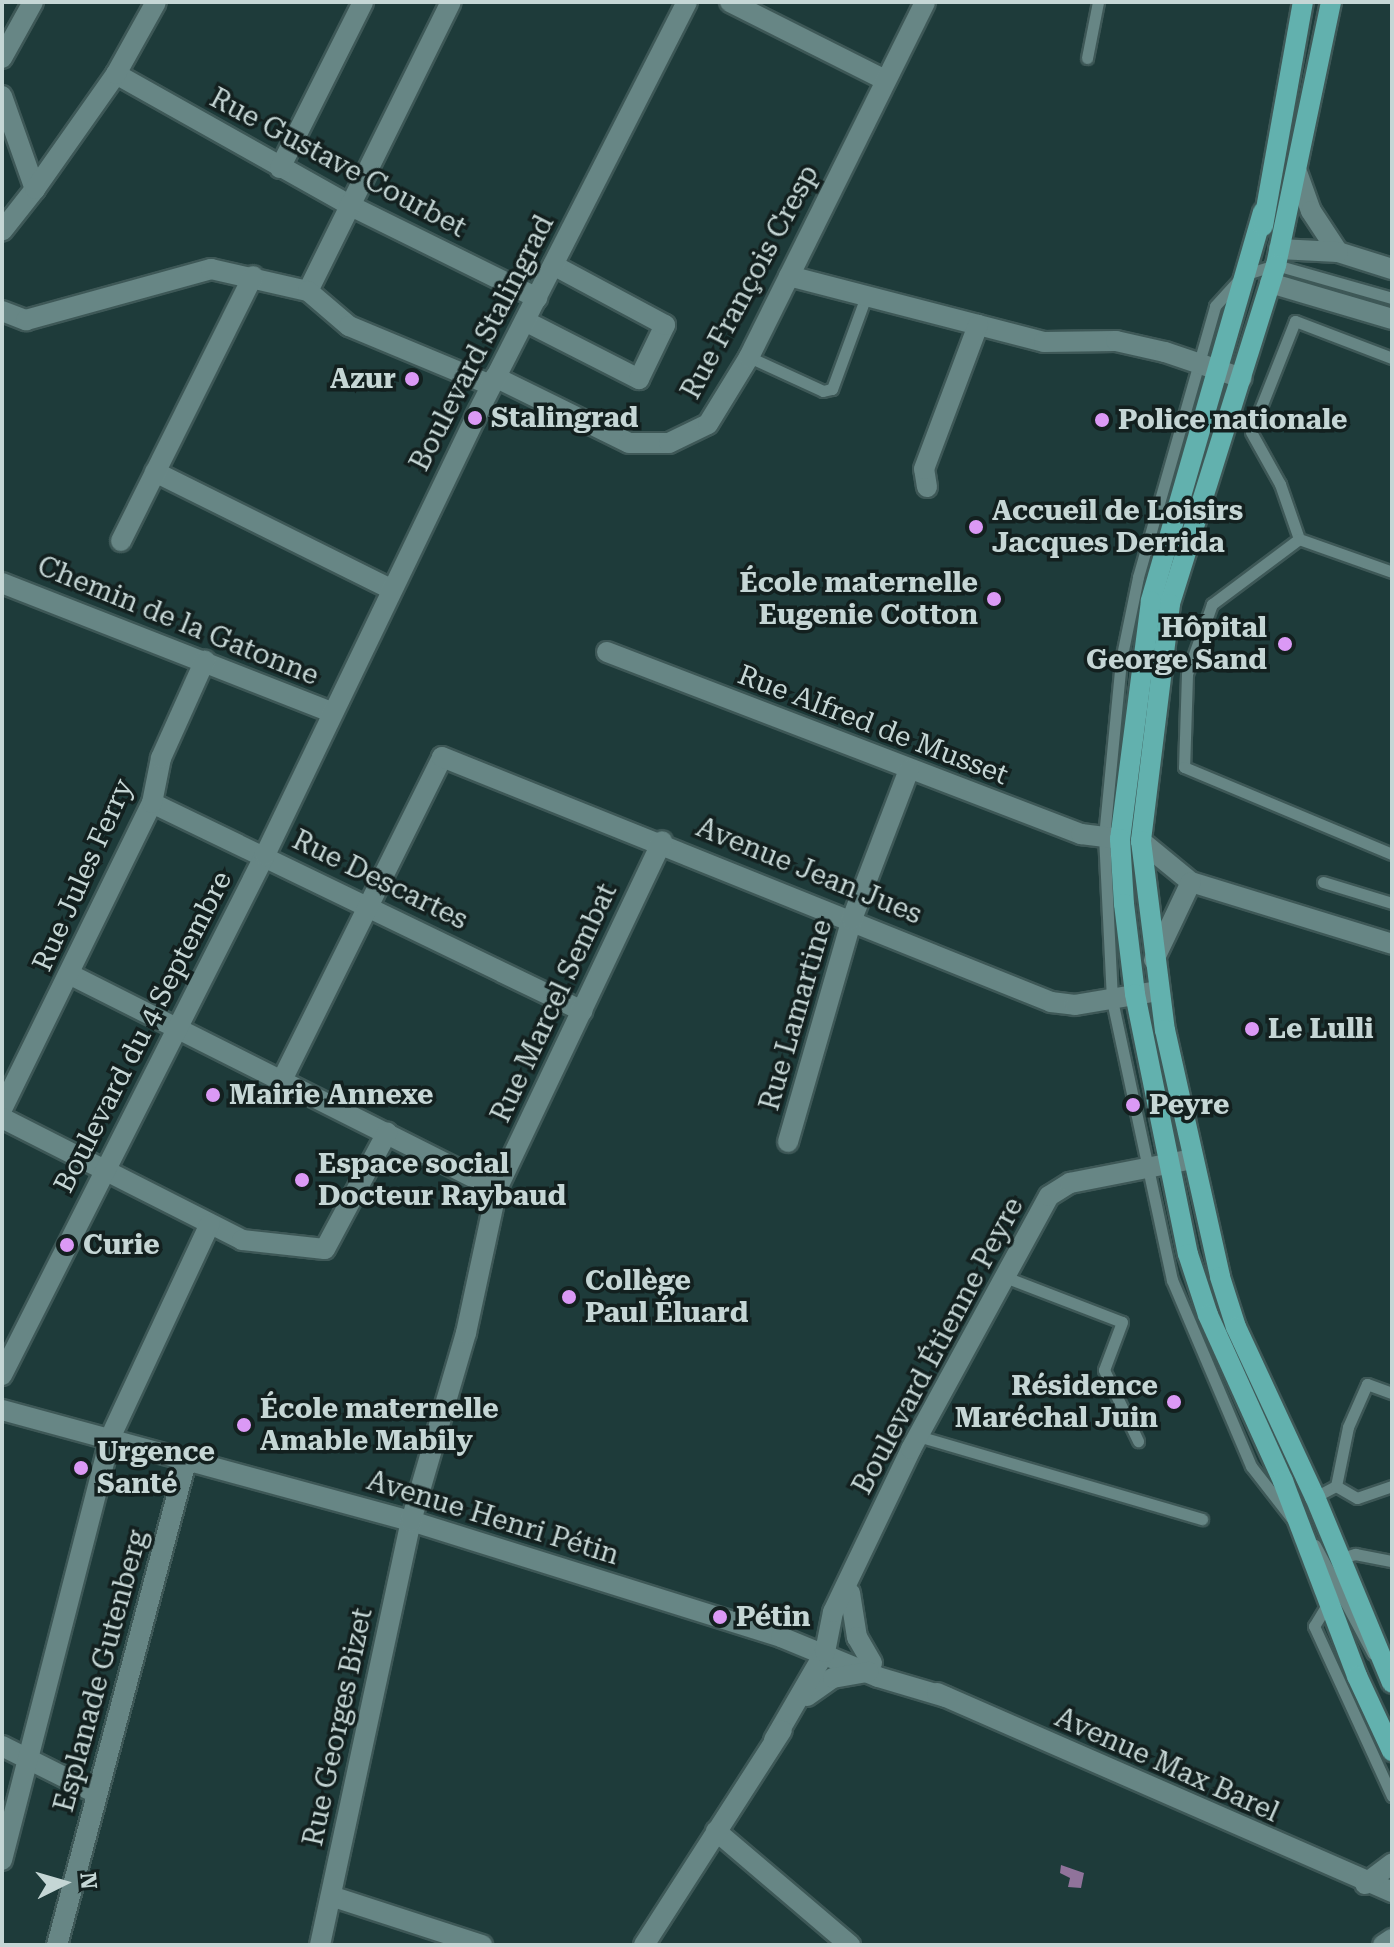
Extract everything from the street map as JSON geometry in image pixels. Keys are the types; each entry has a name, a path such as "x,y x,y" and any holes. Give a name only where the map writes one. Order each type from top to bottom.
{"main road":[{"path":"1303,2 1263,212 1151,601 1112,838 1135,994 1168,1164 1208,1315 1300,1526 1328,1603 1392,1751"},
{"path":"1331,2 1297,172 1269,260 1242,378 1170,604 1148,749 1141,841 1158,991 1192,1159 1236,1327 1315,1497 1390,1678"},
{"path":"1263,212 1269,260"},
{"path":"1243,275 1269,260"}],"street":[{"path":"2,58 33,2"},
{"path":"2,231 116,74 156,2"},
{"path":"280,168 363,2"},
{"path":"2,311 26,320 211,269 253,276 308,291 451,2"},
{"name":"Boulevard Stalingrad","path":"332,712 493,381 687,2"},
{"path":"730,2 885,80"},
{"name":"Rue François Cresp","path":"308,291 349,326 493,381 629,443 669,443 708,424 749,357 925,2"},
{"name":"Rue Gustave Courbet","path":"116,74 349,205 537,298"},
{"path":"2,96 35,189"},
{"path":"1297,172 1311,211 1338,252"},
{"path":"1269,260 1338,252 1392,269"},
{"path":"1269,260 1392,319"},
{"path":"525,321 639,379 665,325 553,265"},
{"path":"121,541 253,276"},
{"path":"789,276 1044,342 1116,341 1242,378"},
{"path":"927,487 924,469 978,325"},
{"path":"155,472 391,589"},
{"name":"Chemin de la Gatonne","path":"2,583 332,712"},
{"name":"Rue Alfred de Musset","path":"607,652 1081,834 1112,838"},
{"name":"Rue Jules Ferry","path":"2,1109 152,803 161,758 205,660"},
{"name":"Boulevard du 4 Septembre","path":"2,1375 265,855 332,712"},
{"name":"Avenue Jean Jues","path":"370,906 442,757 662,841 1051,1002 1075,1005 1158,991"},
{"name":"Rue Lamartine","path":"788,1142 852,919 909,770"},
{"name":"Rue Descartes","path":"152,803 582,1011"},
{"name":"Rue Marcel Sembat","path":"411,1521 466,1333 497,1189 662,841"},
{"path":"1141,841 1191,882 1392,944"},
{"path":"1154,960 1191,882"},
{"path":"283,1078 370,906"},
{"path":"69,974 178,1025 497,1189"},
{"path":"2,1118 242,1240 325,1249 387,1133"},
{"name":"Boulevard Étienne Peyre","path":"825,1652 833,1612 856,1571 918,1436 1049,1196 1070,1183 1192,1159"},
{"path":"2,1860 110,1438 210,1224"},
{"name":"Avenue Henri Pétin","path":"2,1410 411,1521 825,1652"},
{"name":"Esplanade Gutenberg","path":"57,1945 187,1458"},
{"name":"Rue Georges Bizet","path":"320,1945 411,1521"},
{"name":"Boulevard Étienne Peyre","path":"825,1652 856,1571"},
{"path":"807,1696 833,1678 870,1667 857,1637 850,1593"},
{"path":"774,1740 807,1696 825,1652"},
{"path":"644,1945 774,1740 825,1652"},
{"name":"Avenue Max Barel","path":"825,1652 946,1697 1365,1884 1392,1892"},
{"path":"2,1746 96,1793"},
{"path":"716,1831 850,1945"},
{"path":"1365,1884 1392,1864"},
{"path":"331,1896 482,1945"},
{"path":"1383,1945 1392,1939"}],"lane":[{"path":"1087,58 1098,2"},
{"path":"1269,260 1392,298"},
{"path":"1243,275 1215,306 1195,362 1121,660 1112,838 1112,999 1145,1169 1172,1280 1214,1387 1251,1466 1325,1561 1363,1641 1390,1678"},
{"path":"749,357 823,391 832,389 866,296"},
{"path":"1299,539 1280,484 1251,432 1295,321 1392,358"},
{"path":"1299,539 1392,572"},
{"path":"1299,539 1212,604 1187,674 1184,767 1392,854"},
{"path":"1323,882 1392,903"},
{"path":"1005,1277 1122,1322 1104,1370 1138,1441"},
{"path":"1336,1486 1348,1427 1367,1384 1392,1393"},
{"path":"918,1436 1202,1519"},
{"path":"1315,1497 1336,1486"},
{"path":"1336,1486 1357,1498 1392,1486"},
{"path":"1341,1558 1355,1554 1392,1561"},
{"path":"1328,1603 1314,1626 1392,1796"}],"shaded area":[{"path":"1061,1865 1084,1873 1081,1888 1068,1887 1070,1878 1060,1873"}],"place":[{"name":"Azur","path":"412,379"},
{"name":"Stalingrad","path":"475,418"},
{"name":"Police nationale","path":"1102,420"},
{"name":"Accueil de Loisirs Jacques Derrida","path":"976,527"},
{"name":"École maternelle Eugenie Cotton","path":"994,599"},
{"name":"Hôpital George Sand","path":"1285,644"},
{"name":"Le Lulli","path":"1252,1029"},
{"name":"Mairie Annexe","path":"213,1095"},
{"name":"Peyre","path":"1133,1105"},
{"name":"Espace social Docteur Raybaud","path":"302,1180"},
{"name":"Curie","path":"67,1245"},
{"name":"Collège Paul Éluard","path":"569,1297"},
{"name":"Résidence Maréchal Juin","path":"1174,1402"},
{"name":"École maternelle Amable Mabily","path":"244,1425"},
{"name":"Urgence Santé","path":"81,1468"},
{"name":"Pétin","path":"720,1617"}]}
